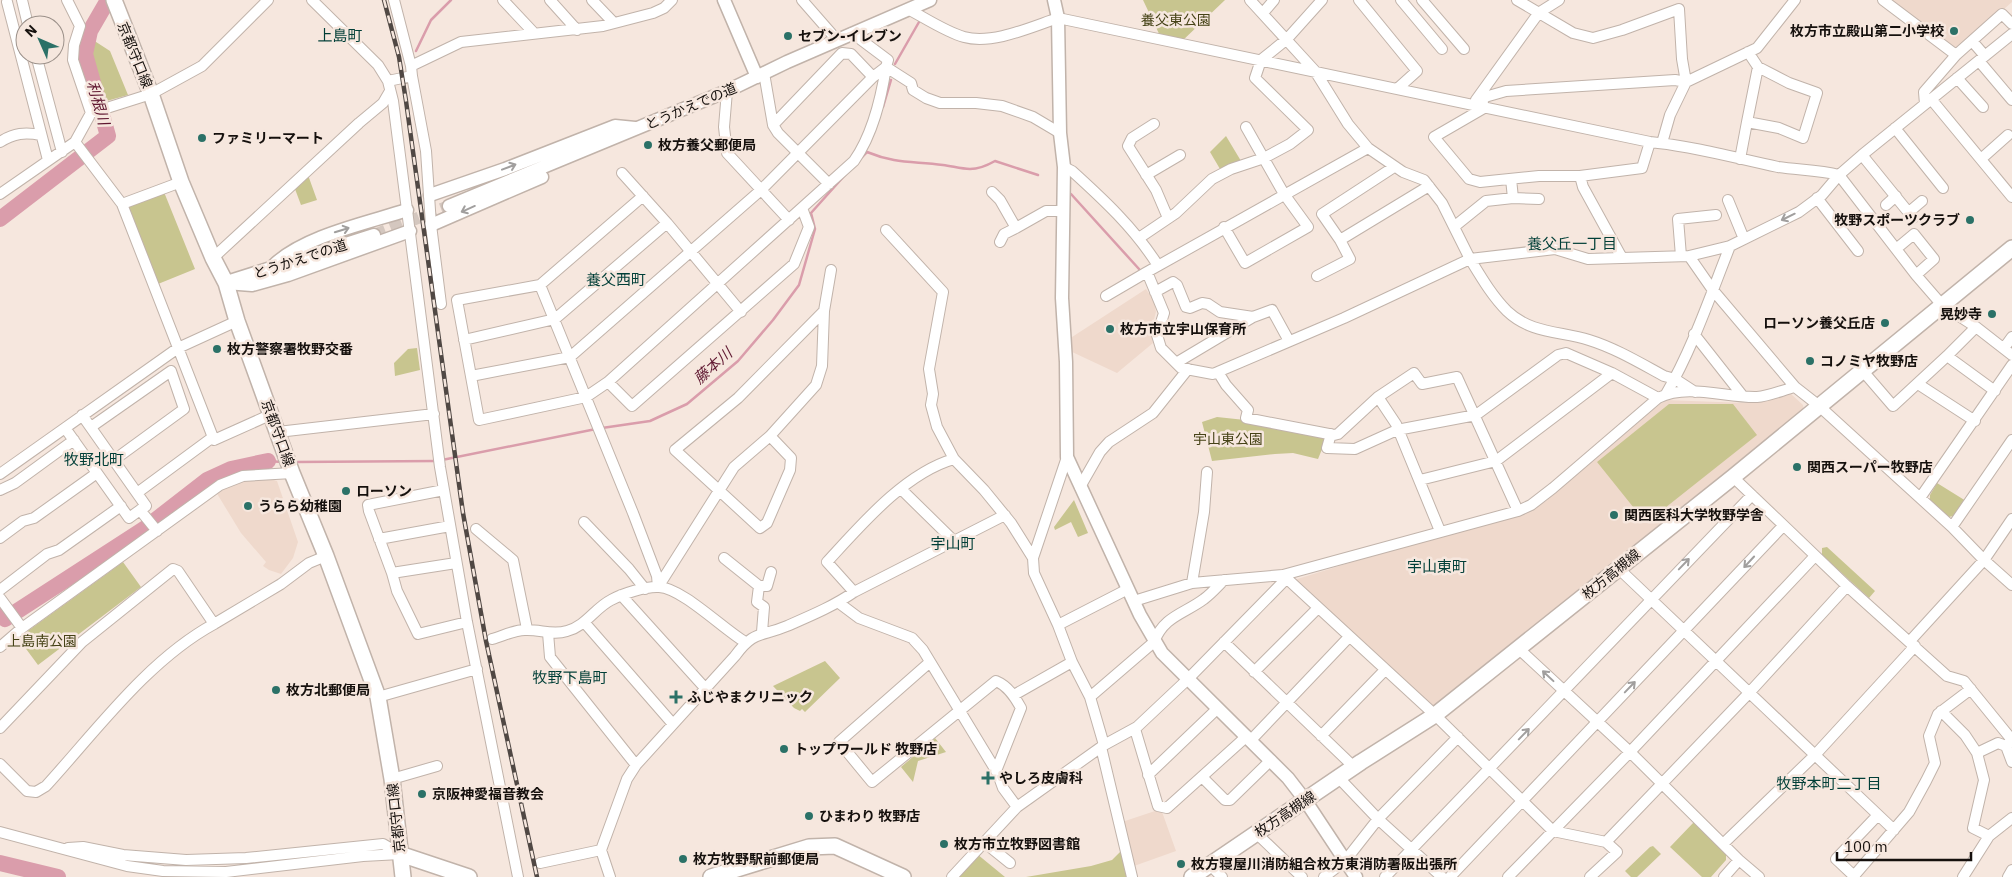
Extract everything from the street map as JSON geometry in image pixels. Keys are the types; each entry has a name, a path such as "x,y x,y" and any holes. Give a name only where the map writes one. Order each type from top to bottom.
{"main road":[{"name":"京都守口線","path":"114,2 151,94 181,182 213,258 226,283 237,321 378,697 392,779 403,875"},
{"name":"枚方高槻線","path":"1192,877 1338,777 1435,715 1733,477 1818,405 2011,248"},
{"path":"711,877 727,874 810,847 835,846 903,877"},
{"path":"400,854 469,877"}],"street":[{"path":"22,0 26,15"},
{"path":"0,194 48,160 78,145 93,112 73,60 74,45 80,26 67,0"},
{"path":"93,112 151,94 202,66 268,0"},
{"path":"312,0 378,65 389,86 444,490 466,622 518,877"},
{"path":"394,0 411,71 426,151 431,225 441,304"},
{"path":"503,0 534,33"},
{"path":"550,0 577,30"},
{"path":"592,0 613,22"},
{"path":"213,258 358,123 383,103 389,86 461,42 577,30 654,13 664,8 672,0"},
{"path":"724,0 760,75 773,124 778,133 829,184"},
{"path":"802,0 837,40"},
{"path":"1054,0 1058,18 1060,133 1064,167 1062,298 1066,362 1067,457 1033,558 1034,573 1058,624 1072,662 1090,697 1132,877"},
{"path":"1250,0 1315,71 1348,124 1368,148 1394,167 1424,180 1429,186 1455,226 1470,259 1495,298 1508,312 1521,321 1547,332 1587,339 1675,379 1695,392"},
{"path":"1263,13 1274,0"},
{"path":"1139,238 1168,218 1212,179 1231,169 1264,158 1290,144 1308,130 1255,78 1261,60 1287,39 1322,0"},
{"path":"1359,0 1417,70 1397,89"},
{"path":"1401,0 1442,49"},
{"path":"1422,0 1464,49"},
{"path":"1517,0 1573,33 1593,38 1622,30 1679,9 1682,59 1686,82 1670,116 1662,143"},
{"path":"1478,105 1540,12 1559,0"},
{"path":"1650,142 1642,168 1580,176 1539,176 1480,182 1469,179 1434,137 1482,103 1485,97 1506,91 1675,80 1686,82 1757,48 1795,0"},
{"path":"1883,0 1956,55"},
{"name":"とうかえでの道","path":"449,206 727,91 852,33 928,1"},
{"path":"5,3 48,160"},
{"path":"908,9 963,37 975,38 1006,35 1058,18 1650,142 1803,171 1826,172 1839,175 1916,275 1942,305 1976,327 2008,352 2012,337"},
{"path":"2012,24 2002,14 1956,55 1924,92 1928,101 1981,159 2012,197"},
{"path":"643,196 540,285 457,300 479,420 586,397 608,382 854,161 863,148 876,114 888,60 852,33"},
{"path":"1147,272 1164,313 1157,335 1161,348 1181,368 1213,374 1470,259 1555,249 1588,259 1685,256 1730,246 1799,212 1817,198 1862,155 2012,34"},
{"path":"1972,40 1982,58 2012,100"},
{"path":"1747,122 1779,128 1803,138 1817,93 1788,83 1758,67 1748,52"},
{"path":"773,124 842,53 851,54 873,77"},
{"path":"39,65 62,152"},
{"path":"886,67 911,83 913,90 926,98 940,103 976,103 1002,106 1033,117 1060,133"},
{"path":"471,376 570,357 761,190 873,77 886,67"},
{"path":"1740,159 1758,67"},
{"path":"1957,78 1983,107"},
{"path":"727,91 724,127 728,153 789,220"},
{"path":"1154,124 1129,141 1128,146 1156,190 1168,218"},
{"path":"430,195 510,167 615,126 638,128"},
{"path":"1224,228 1245,263 1308,227 1284,194 1246,127"},
{"path":"431,225 604,150 638,128"},
{"path":"1895,128 1943,188"},
{"path":"0,142 11,135 27,132 41,135"},
{"path":"1981,159 2008,135"},
{"path":"78,145 122,204 214,440 272,414"},
{"path":"1106,296 1157,264 1368,148"},
{"path":"1146,175 1180,155"},
{"path":"1862,155 1911,215 1922,201"},
{"path":"1064,167 1072,171 1117,213 1139,238 1157,264"},
{"path":"1317,276 1350,259 1340,240 1322,214 1394,167"},
{"path":"622,173 741,312"},
{"path":"1580,176 1583,187 1622,258"},
{"path":"1511,180 1513,198"},
{"path":"122,204 181,182"},
{"path":"1340,240 1429,186"},
{"path":"992,192 1000,200 1016,228"},
{"path":"1886,205 1896,196"},
{"path":"1455,226 1486,201 1513,198 1539,199"},
{"path":"1817,198 1858,251"},
{"path":"1728,200 1744,239"},
{"path":"608,382 632,406 741,312 794,264 810,227 802,208"},
{"path":"269,269 283,256 331,234 407,210"},
{"path":"1000,242 1004,234 1046,211 1063,211"},
{"path":"1716,215 1678,219 1685,256 1795,387 1818,405 1952,527 2012,585"},
{"path":"464,340 555,319 666,223"},
{"path":"886,230 943,292 929,369 934,394 931,404 937,427 954,459 1005,515 1033,558"},
{"path":"226,283 252,285 371,246 410,231"},
{"path":"1896,248 1914,234 1934,259 1916,275"},
{"name":"とうかえでの道","path":"226,283 374,235"},
{"path":"1134,601 1192,583 1285,577 1440,531 1518,511 1531,505 1662,396 1675,379 1730,246"},
{"path":"658,587 734,467 770,436 816,386 822,366 824,311 831,270"},
{"path":"1155,292 1173,282 1177,285 1186,307 1190,308 1202,303 1208,304 1220,312 1253,317"},
{"path":"540,285 633,513 657,576 658,587"},
{"path":"1176,363 1253,317 1272,310 1289,341"},
{"path":"770,436 790,458 790,470 767,523 760,528 675,450 738,398 824,311"},
{"path":"0,474 178,348 237,321"},
{"path":"1862,370 1893,406 1976,327"},
{"path":"1694,334 1742,395"},
{"path":"1331,434 1327,448 1355,449 1397,430 1476,415 1558,355 1566,353 1662,396 1695,392 1758,397 1795,387"},
{"path":"1947,356 1995,391"},
{"path":"1920,498 2012,365"},
{"path":"1080,487 1100,452 1109,442 1153,413 1188,369"},
{"path":"91,427 171,370 184,409 114,460"},
{"path":"1218,372 1226,385 1248,410 1246,418 1331,434 1338,434 1378,397 1414,372 1422,384 1457,377 1476,415 1518,511"},
{"path":"1420,480 1496,460 1612,373"},
{"path":"1918,384 1974,421"},
{"path":"1378,397 1396,424 1440,531"},
{"path":"278,432 434,414"},
{"path":"65,428 129,518 146,506 82,415"},
{"path":"136,493 213,437"},
{"path":"0,490 15,483 74,440"},
{"path":"1952,527 2012,440"},
{"path":"1067,457 1154,642 1162,653 1271,760 1305,800 1356,877"},
{"path":"854,592 828,562 858,528 901,489 918,476 943,462 954,459"},
{"path":"0,647 22,628 220,485 243,476 290,465"},
{"path":"1192,583 1204,512 1207,472"},
{"path":"0,538 23,521 34,518 97,473"},
{"path":"1733,477 1847,586 1947,676 1964,681 2010,742 2012,762"},
{"path":"901,489 954,541"},
{"path":"444,490 368,505 397,591 418,634 466,622"},
{"path":"1385,877 1752,495"},
{"path":"0,590 47,554 58,550 120,506"},
{"path":"140,510 157,531"},
{"path":"610,877 601,850 627,779 636,765 735,656 745,642 762,632 785,627 839,602 854,592 1005,515"},
{"path":"1723,844 1815,755 1984,560 2012,519"},
{"path":"584,522 646,589"},
{"path":"379,539 450,526"},
{"path":"1450,877 1783,526"},
{"path":"476,529 513,560 527,630"},
{"path":"0,764 27,791 36,792 46,786 148,673 191,636 281,584 309,563 326,556"},
{"path":"1508,877 1630,752 1815,556"},
{"path":"723,558 759,586 767,586 771,572"},
{"path":"392,573 456,563"},
{"path":"1618,568 1894,830"},
{"path":"0,728 82,642 173,569 178,572 214,624"},
{"path":"1285,577 1349,638 1435,715 1553,831 1606,842 1617,852 1590,877"},
{"path":"952,877 1017,807 1102,746 1135,728 1188,679 1285,577"},
{"path":"1090,697 1154,642 1158,631 1166,622 1204,600 1224,580"},
{"path":"759,586 757,602 764,608 762,632"},
{"path":"1606,842 1749,693 1847,586"},
{"path":"492,639 527,630 548,633 568,631 584,622 608,601 621,595 658,587 680,594 728,632 745,642"},
{"path":"1058,624 1128,589"},
{"path":"621,595 705,688"},
{"path":"0,598 22,628"},
{"path":"839,602 858,618 912,638 923,650 996,771 1003,788 1017,807"},
{"path":"1254,672 1318,608"},
{"path":"584,622 672,724"},
{"path":"548,633 550,657 636,765"},
{"path":"1135,728 1158,806 1167,808 1287,703 1349,638"},
{"path":"1224,642 1354,767"},
{"path":"1519,649 1630,752 1738,860 1759,877"},
{"path":"930,662 839,742 872,782 958,710 996,681 1014,695 1021,708 996,771"},
{"path":"1014,695 1072,662"},
{"path":"378,697 477,669"},
{"path":"1321,736 1385,670"},
{"path":"1878,815 1836,859 1853,876 1909,812 1935,763 1930,736 1938,714 1971,689"},
{"path":"1148,775 1218,708"},
{"path":"1941,711 1965,735 1977,753 1984,780 1973,828 1988,836"},
{"path":"486,753 488,750 486,737 489,732"},
{"path":"1324,877 1345,861 1378,819 1458,737"},
{"path":"1977,753 1998,743 2010,742"},
{"path":"1202,777 1225,800 1230,800 1271,760"},
{"path":"392,779 437,766"},
{"path":"1338,777 1378,819 1442,877"},
{"path":"1963,877 1988,836 2012,818"},
{"path":"0,832 127,866 189,873 226,872 363,856 400,854"},
{"path":"1256,833 1302,877"},
{"path":"984,842 1010,863"},
{"path":"540,862 601,850"},
{"path":"1724,877 1738,860"},
{"path":"1213,863 1215,870 1222,877"},
{"path":"2008,877 2012,870"}],"shaded area":[{"name":"枚方市立殿山第二小学校","path":"1888,0 2012,0 2012,2 1955,52"},
{"path":"1146,289 1154,301 1156,312 1151,331 1153,343 1117,373 1070,351 1069,339"},
{"path":"1791,394 1803,405 1804,411 1432,708 1294,580 1401,547 1521,515 1546,501 1665,400 1745,403"},
{"path":"270,479 277,481 298,542 293,558 281,574 263,566 266,562 241,533 216,492 232,483"},
{"path":"1161,809 1176,851 1134,866 1119,823"}],"green space":[{"name":"養父東公園","path":"1143,0 1225,0 1180,43 1162,40"},
{"path":"93,40 110,51 128,95 103,102 89,57"},
{"path":"1226,136 1241,161 1220,169 1210,152"},
{"path":"308,175 317,200 301,205 295,189"},
{"path":"164,192 195,269 158,284 127,206"},
{"path":"417,348 420,370 395,376 394,363 408,349"},
{"path":"1669,404 1733,404 1757,435 1646,523 1597,462"},
{"name":"宇山東公園","path":"1217,417 1245,420 1327,437 1318,459 1293,453 1212,461 1202,422"},
{"path":"1937,483 1966,501 1957,515 1949,517 1930,501 1930,495"},
{"path":"1074,500 1088,533 1078,537 1071,522 1055,530 1054,527"},
{"path":"1827,547 1875,591 1869,598 1822,555 1822,548"},
{"name":"上島南公園","path":"123,562 141,587 38,665 18,638"},
{"path":"825,661 840,678 805,712 802,709 800,711 794,708 773,686"},
{"path":"935,738 946,752 918,761 913,782 901,767"},
{"path":"1694,822 1726,853 1726,860 1711,877 1702,877 1670,847"},
{"path":"1653,846 1661,854 1637,877 1631,877 1625,871"},
{"path":"1121,851 1127,877 1026,877 1091,866 1112,860"},
{"path":"977,854 1005,877 957,877"}],"waterway":[{"name":"利根川","path":"0,219 108,136 85,54 90,31 108,0"},
{"path":"416,51 431,20 451,0"},
{"name":"藤本川","path":"895,64 919,22"},
{"name":"藤本川","path":"883,107 891,80"},
{"path":"862,157 867,152 896,160 963,169 977,168 995,161 1038,175"},
{"name":"藤本川","path":"602,428 650,421 687,404 738,361 773,320 799,285 815,229 811,213 845,175"},
{"path":"1071,194 1139,269"},
{"path":"442,460 596,429"},
{"path":"268,461 282,462"},
{"path":"0,615 5,619 144,529 207,480 231,469 268,461"},
{"path":"295,462 437,461"},
{"path":"0,863 58,877"}],"tunnel":[{"path":"374,235 449,206"}],"railway":[{"path":"384,0 399,57 406,101 463,513 486,641 537,877"}],"place":[{"name":"枚方市立殿山第二小学校","path":"1954,31"},
{"name":"セブン-イレブン","path":"788,36"},
{"name":"ファミリーマート","path":"202,138"},
{"name":"枚方養父郵便局","path":"648,145"},
{"name":"牧野スポーツクラブ","path":"1970,220"},
{"name":"晃妙寺","path":"1992,314"},
{"name":"ローソン養父丘店","path":"1885,323"},
{"name":"枚方市立宇山保育所","path":"1110,329"},
{"name":"枚方警察署牧野交番","path":"217,349"},
{"name":"コノミヤ牧野店","path":"1810,361"},
{"name":"関西スーパー牧野店","path":"1797,467"},
{"name":"ローソン","path":"346,491"},
{"name":"うらら幼稚園","path":"248,506"},
{"name":"関西医科大学牧野学舎","path":"1614,515"},
{"name":"枚方北郵便局","path":"276,690"},
{"name":"ふじやまクリニック","path":"676,697"},
{"name":"トップワールド 牧野店","path":"784,749"},
{"name":"やしろ皮膚科","path":"988,778"},
{"name":"京阪神愛福音教会","path":"422,794"},
{"name":"ひまわり 牧野店","path":"809,816"},
{"name":"枚方市立牧野図書館","path":"944,844"},
{"name":"枚方牧野駅前郵便局","path":"683,859"},
{"name":"枚方寝屋川消防組合枚方東消防署阪出張所","path":"1181,864"}],"district":[{"name":"上島町","path":"340,36"},
{"name":"養父丘一丁目","path":"1572,244"},
{"name":"養父西町","path":"616,280"},
{"name":"牧野北町","path":"94,460"},
{"name":"宇山町","path":"953,544"},
{"name":"宇山東町","path":"1437,567"},
{"name":"牧野下島町","path":"570,678"},
{"name":"牧野本町二丁目","path":"1829,784"}]}
